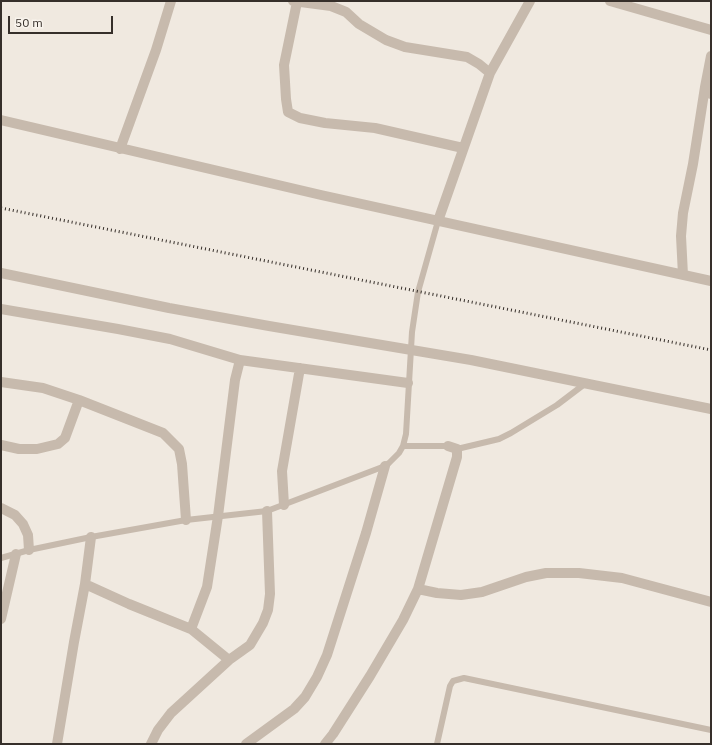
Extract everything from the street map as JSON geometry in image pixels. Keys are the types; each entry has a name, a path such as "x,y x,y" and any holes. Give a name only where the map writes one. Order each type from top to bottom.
{"street":[{"path":"120,149 156,50 171,1"},
{"path":"462,148 375,128 325,123 300,118 288,112 284,65 295,1 331,6 346,12 359,24 386,40 406,47 467,57 480,64 490,73"},
{"path":"438,221 462,148 490,73 530,1"},
{"path":"610,1 711,30"},
{"path":"683,275 681,236 682,213 708,91 711,56"},
{"path":"1,120 321,195 711,281"},
{"path":"1,273 177,309 471,360 711,409"},
{"path":"1,309 118,329 170,340 240,360 408,383"},
{"path":"191,629 207,587 218,516 234,386 240,360"},
{"path":"284,504 282,471 300,368"},
{"path":"1,382 43,388 79,400 163,433 173,441 179,449 182,464 186,520"},
{"path":"1,445 37,450 58,444 66,438 79,400"},
{"path":"325,744 370,676 418,589 457,457 452,448"},
{"path":"246,744 294,709 305,697 317,678 327,655 366,533 385,466"},
{"path":"1,508 15,515 24,524 28,535 29,550"},
{"path":"151,744 158,730 170,713 229,660 250,646 263,623 268,610 270,594 267,511"},
{"path":"57,744 85,584 91,537"},
{"path":"1,619 16,554"},
{"path":"418,589 437,593 461,595 482,592 526,577 546,573 579,573 622,578 711,602"},
{"path":"85,584 129,604 191,629 229,660"}],"lane":[{"path":"1,558 29,550 91,537 186,520 267,511 385,466 399,453 406,434 410,350 418,292 438,221"},
{"path":"402,446 452,448 499,439 511,434 557,405 586,383"},
{"path":"437,744 450,686 453,681 464,678 711,730"}],"railway":[{"path":"1,208 711,350"}]}
